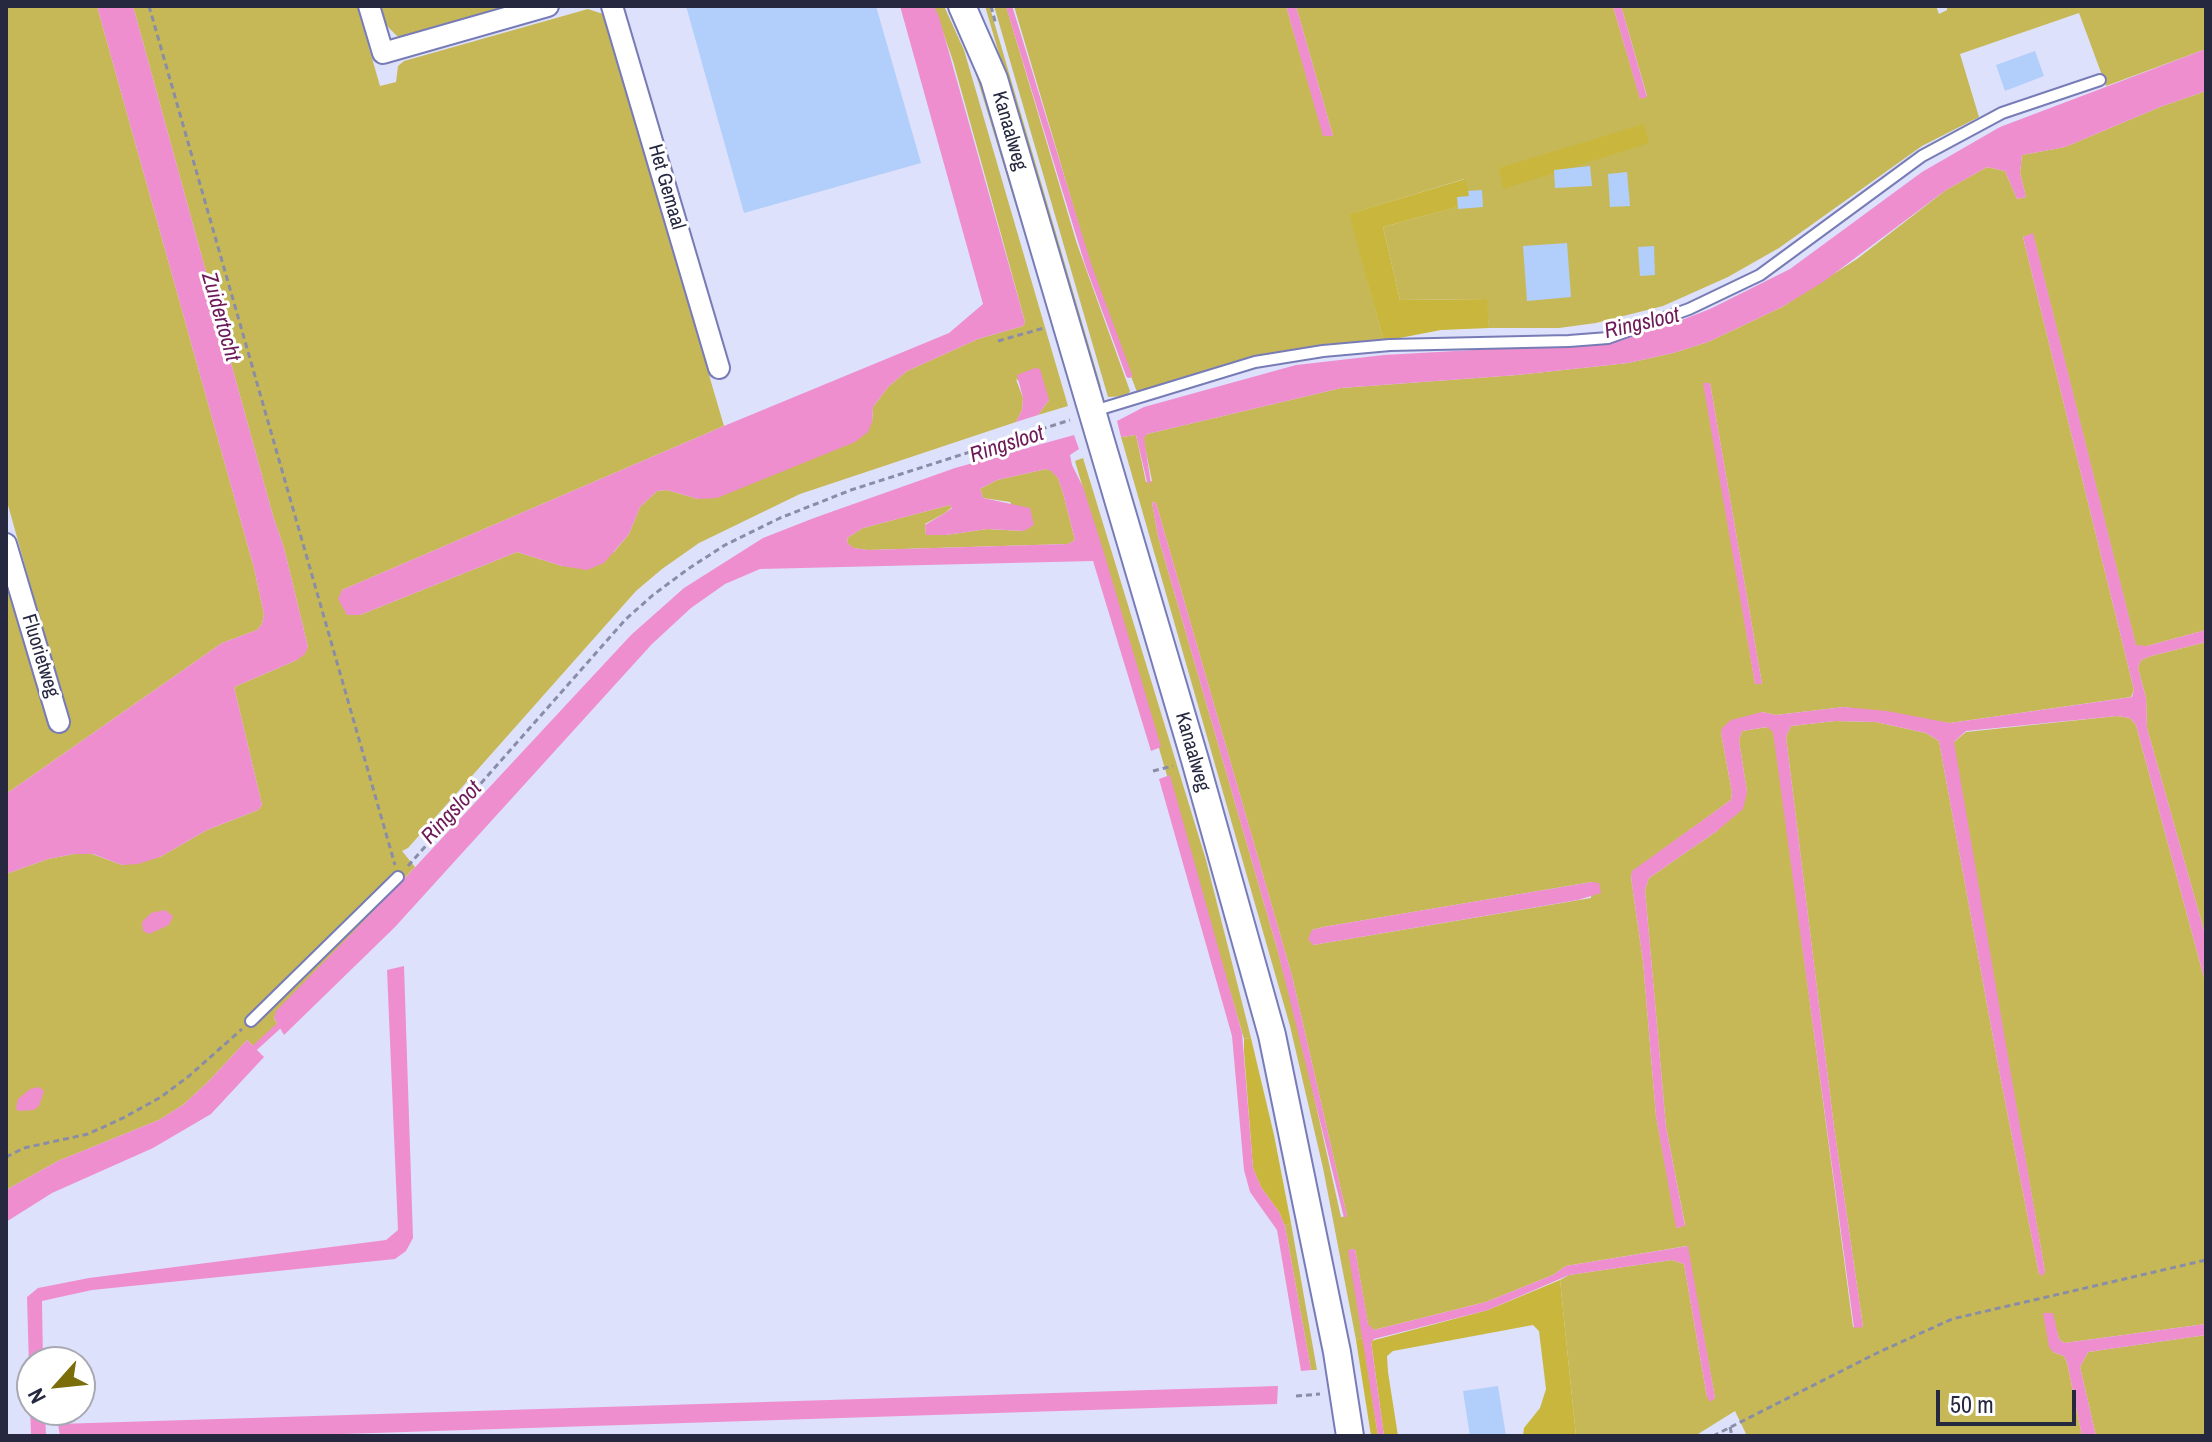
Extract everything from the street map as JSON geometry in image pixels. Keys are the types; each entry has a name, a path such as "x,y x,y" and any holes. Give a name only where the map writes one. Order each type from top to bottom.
{"street":[{"path":"369,6 383,53 548,6"},
{"name":"Het Gemaal","path":"612,6 719,368"},
{"name":"Kanaalweg","path":"962,6 994,79 1272,1035 1328,1306 1350,1436"},
{"name":"Kanaalweg","path":"978,6 991,47 994,79"},
{"name":"Fluorietweg","path":"6,544 59,722"}],"lane":[{"path":"1093,415 1255,362 1323,351 1390,345 1608,338 1689,309 1760,275 1922,156 2002,113 2100,80"},
{"path":"251,1021 398,877"}],"path":[{"path":"149,6 398,877"},
{"path":"998,341 1066,322"},
{"path":"398,877 601,646 653,595 688,569 739,538 851,490 1093,415"},
{"path":"6,1157 24,1148 88,1134 161,1097 251,1021"},
{"path":"1713,1436 1877,1353 1952,1319 2206,1260"},
{"path":"1730,1427 1732,1436"}],"shaded area":[{"path":"6,6 97,6 254,568 264,614 257,630 222,643 6,794 6,571 51,731 70,726 6,498"},
{"path":"97,6 133,6 284,548 308,647 297,660 234,687 262,805 258,810 207,830 160,857 138,864 122,865 93,854 74,854 48,859 6,874 6,794 222,643 257,630 264,614 254,568"},
{"path":"133,6 357,6 380,86 396,82 398,66 404,61 588,9 603,14 724,426 342,590 347,615 360,615 517,552 562,566 614,552 629,534 640,507 657,491 667,490 698,499 872,422 873,407 888,387 907,371 978,339 1023,326 1025,322 987,183 953,61 934,6 944,6 964,50 1068,406 1038,415 1049,400 1016,379 1023,398 1016,422 800,494 699,543 662,569 636,591 408,848 402,851 415,867 274,1018 279,1027 254,1047 247,1040 183,1105 159,1120 58,1161 6,1190 6,874 48,859 74,854 92,854 122,865 160,857 207,830 258,810 262,805 234,687 297,660 308,647 284,548"},
{"path":"378,6 524,6 408,38 397,36 389,28"},
{"path":"900,6 934,6 939,17 1025,322 1023,326 978,339 907,371 888,387 873,407 868,432 855,442 717,498 698,499 667,490 657,491 640,507 629,534 604,563 587,570 517,552 360,615 347,615 338,599 342,590 949,333 983,304"},
{"path":"985,6 990,8 1101,387 1097,388"},
{"path":"994,6 1006,6 1077,244 1130,391 1127,396 1108,397"},
{"path":"1014,6 1286,6 1324,136 1333,136 1296,6 1613,6 1640,98 1647,96 1621,6 1936,6 1939,14 1947,10 1947,6 2206,6 2206,49 2106,86 2079,13 1960,54 1979,117 1922,146 1779,248 1728,277 1663,306 1596,323 1559,328 1489,328 1486,299 1400,300 1383,227 1471,203 1464,179 1350,214 1384,341 1325,344 1254,357 1137,392 1099,293"},
{"path":"1286,6 1296,6 1333,136 1323,136"},
{"path":"1613,6 1621,6 1647,97 1640,99"},
{"path":"972,45 1077,393 1073,394 968,48"},
{"path":"2206,49 2206,91 2065,147 2022,155 2020,173 2026,197 2017,199 2005,171 1987,167 1946,190 1823,282 1782,307 1708,342 1628,363 1341,388 1147,434 1144,438 1151,484 1147,482 1136,435 1121,437 1117,421 1144,407 1296,365 1384,355 1599,343 1661,328 1710,309 1790,269 1922,172 2000,127"},
{"path":"2206,91 2206,630 2147,646 2136,646 2033,234 2023,237 2134,690 2131,697 1950,723 1844,707 1776,715 1762,712 1721,733 1731,800 1633,871 1631,877 1643,961 1656,1116 1677,1228 1685,1225 1666,1127 1645,890 1649,878 1717,831 1747,792 1739,740 1742,731 1768,727 1774,732 1853,1327 1863,1327 1834,1127 1786,737 1791,726 1835,721 1876,722 1926,733 1939,741 2039,1274 2045,1272 1953,743 1966,732 2117,716 2130,718 2136,725 2206,985 2206,1324 2064,1343 2057,1331 2053,1352 2064,1356 2067,1362 2082,1436 1747,1436 1735,1411 1695,1436 1576,1436 1560,1280 1569,1275 1672,1260 1684,1264 1707,1397 1715,1398 1687,1246 1566,1266 1553,1275 1486,1302 1374,1330 1368,1325 1355,1249 1349,1250 1363,1338 1356,1340 1323,1168 1290,1026 1121,437 1136,435 1146,482 1152,481 1143,437 1147,434 1341,388 1628,363 1708,342 1782,307 1857,259 1946,190 1987,167 2005,171 2017,199 2026,197 2020,173 2022,155 2065,147","holes":["1704,383 1710,383 1762,684 1755,683","1152,502 1156,503 1292,976 1347,1216 1341,1217 1277,948 1158,536","1592,882 1591,898 1313,945 1312,930"]},
{"path":"1644,124 1649,143 1503,189 1499,168"},
{"path":"1465,179 1472,203 1383,227 1400,300 1487,299 1489,328 1441,330 1384,341 1349,214"},
{"path":"2033,233 2136,645 2147,646 2206,630 2206,642 2151,656 2141,660 2138,668 2146,698 2147,728 2206,938 2206,985 2136,725 2130,718 2117,716 1966,731 1954,742 2045,1272 2042,1276 2039,1274 1999,1070 1939,741 1926,733 1876,722 1835,721 1791,726 1786,737 1834,1127 1863,1327 1854,1328 1773,732 1767,727 1742,731 1739,740 1747,792 1743,809 1649,878 1645,890 1666,1127 1685,1226 1676,1228 1656,1116 1643,961 1631,877 1632,871 1731,800 1721,733 1731,720 1762,712 1776,715 1844,707 1887,711 1950,723 2132,697 2134,690 2023,237"},
{"path":"1040,369 1049,400 1038,415 1016,422 1023,398 1017,375"},
{"path":"1703,383 1710,383 1762,684 1755,684"},
{"path":"1074,435 1079,449 1070,455 1072,465 1083,487 1105,556 1161,747 1151,751 1093,561 760,569 725,584 691,608 652,644 395,927 284,1035 274,1018 276,1011 392,892 631,635 684,588 763,538 955,468","holes":["1046,469 1058,478 1075,540 1068,544 868,550 848,544 847,538 863,528 950,505 952,508 925,525 926,535 987,529 1024,531 1034,525 1030,508 983,498 980,489 997,480"]},
{"path":"1083,458 1206,860 1251,1038 1244,1039 1075,461"},
{"path":"1046,469 1058,478 1063,493 1075,540 1068,544 868,550 848,544 847,538 863,528 950,505 952,507 945,513 925,524 926,535 987,529 1024,531 1010,502 983,498 980,489 997,480"},
{"path":"1152,502 1156,503 1292,976 1347,1216 1344,1218 1277,948 1158,536"},
{"path":"2206,642 2206,938 2147,728 2146,698 2138,668 2141,660 2151,656"},
{"path":"1170,775 1242,1033 1253,1168 1285,1226 1311,1370 1301,1371 1277,1230 1250,1192 1244,1170 1232,1036 1159,779"},
{"path":"1599,883 1601,893 1578,900 1313,945 1308,939 1312,930 1323,927"},
{"path":"165,910 173,916 169,925 149,934 143,931 142,922 151,913"},
{"path":"404,966 413,1238 406,1251 395,1259 92,1290 42,1301 43,1346 28,1346 27,1297 38,1288 89,1278 386,1240 398,1230 387,970"},
{"path":"1251,1038 1291,1223 1285,1226 1253,1168 1244,1052 1244,1039"},
{"path":"247,1040 264,1057 211,1114 153,1148 52,1193 6,1222 6,1190 58,1161 159,1120 183,1105"},
{"path":"39,1087 44,1091 39,1106 34,1110 18,1111 18,1099 30,1089"},
{"path":"1291,1223 1317,1370 1311,1370 1285,1226"},
{"path":"1688,1246 1715,1398 1711,1402 1707,1397 1684,1264 1672,1260 1569,1275 1488,1310 1374,1339 1371,1342 1384,1436 1378,1436 1348,1250 1355,1249 1368,1324 1374,1330 1486,1302 1553,1275 1566,1266"},
{"path":"1560,1280 1576,1436 1523,1436 1524,1428 1540,1408 1546,1389 1539,1331 1533,1325 1393,1351 1387,1356 1398,1436 1384,1436 1371,1341 1488,1310"},
{"path":"2043,1313 2053,1313 2059,1339 2064,1343 2206,1324 2206,1335 2088,1352 2080,1367 2096,1436 2082,1436 2067,1362 2064,1356 2049,1347"},
{"path":"2206,1335 2206,1436 2096,1436 2080,1367 2088,1352"},
{"path":"1363,1338 1378,1436 1371,1436 1356,1340"},
{"path":"1278,1386 1277,1404 280,1436 60,1436 58,1426 96,1426 96,1423"},
{"path":"31,1426 46,1426 46,1436 31,1436"}],"building":[{"path":"686,6 876,6 921,163 744,213"},
{"path":"2035,51 2044,76 2005,91 1996,65"},
{"path":"1590,166 1592,186 1555,188 1554,170"},
{"path":"1627,172 1630,206 1610,207 1608,174"},
{"path":"1482,190 1483,207 1458,209 1457,197 1469,196 1468,191"},
{"path":"1567,243 1571,297 1527,301 1523,246"},
{"path":"1654,246 1655,275 1640,276 1638,247"},
{"path":"1498,1386 1506,1436 1470,1436 1463,1391"}],"waterway":[{"path":"1009,6 1088,264 1129,375"},
{"name":"Ringsloot","path":"249,1053 282,1023"}],"water label":[{"name":"Zuidertocht","path":"220,317"}]}
